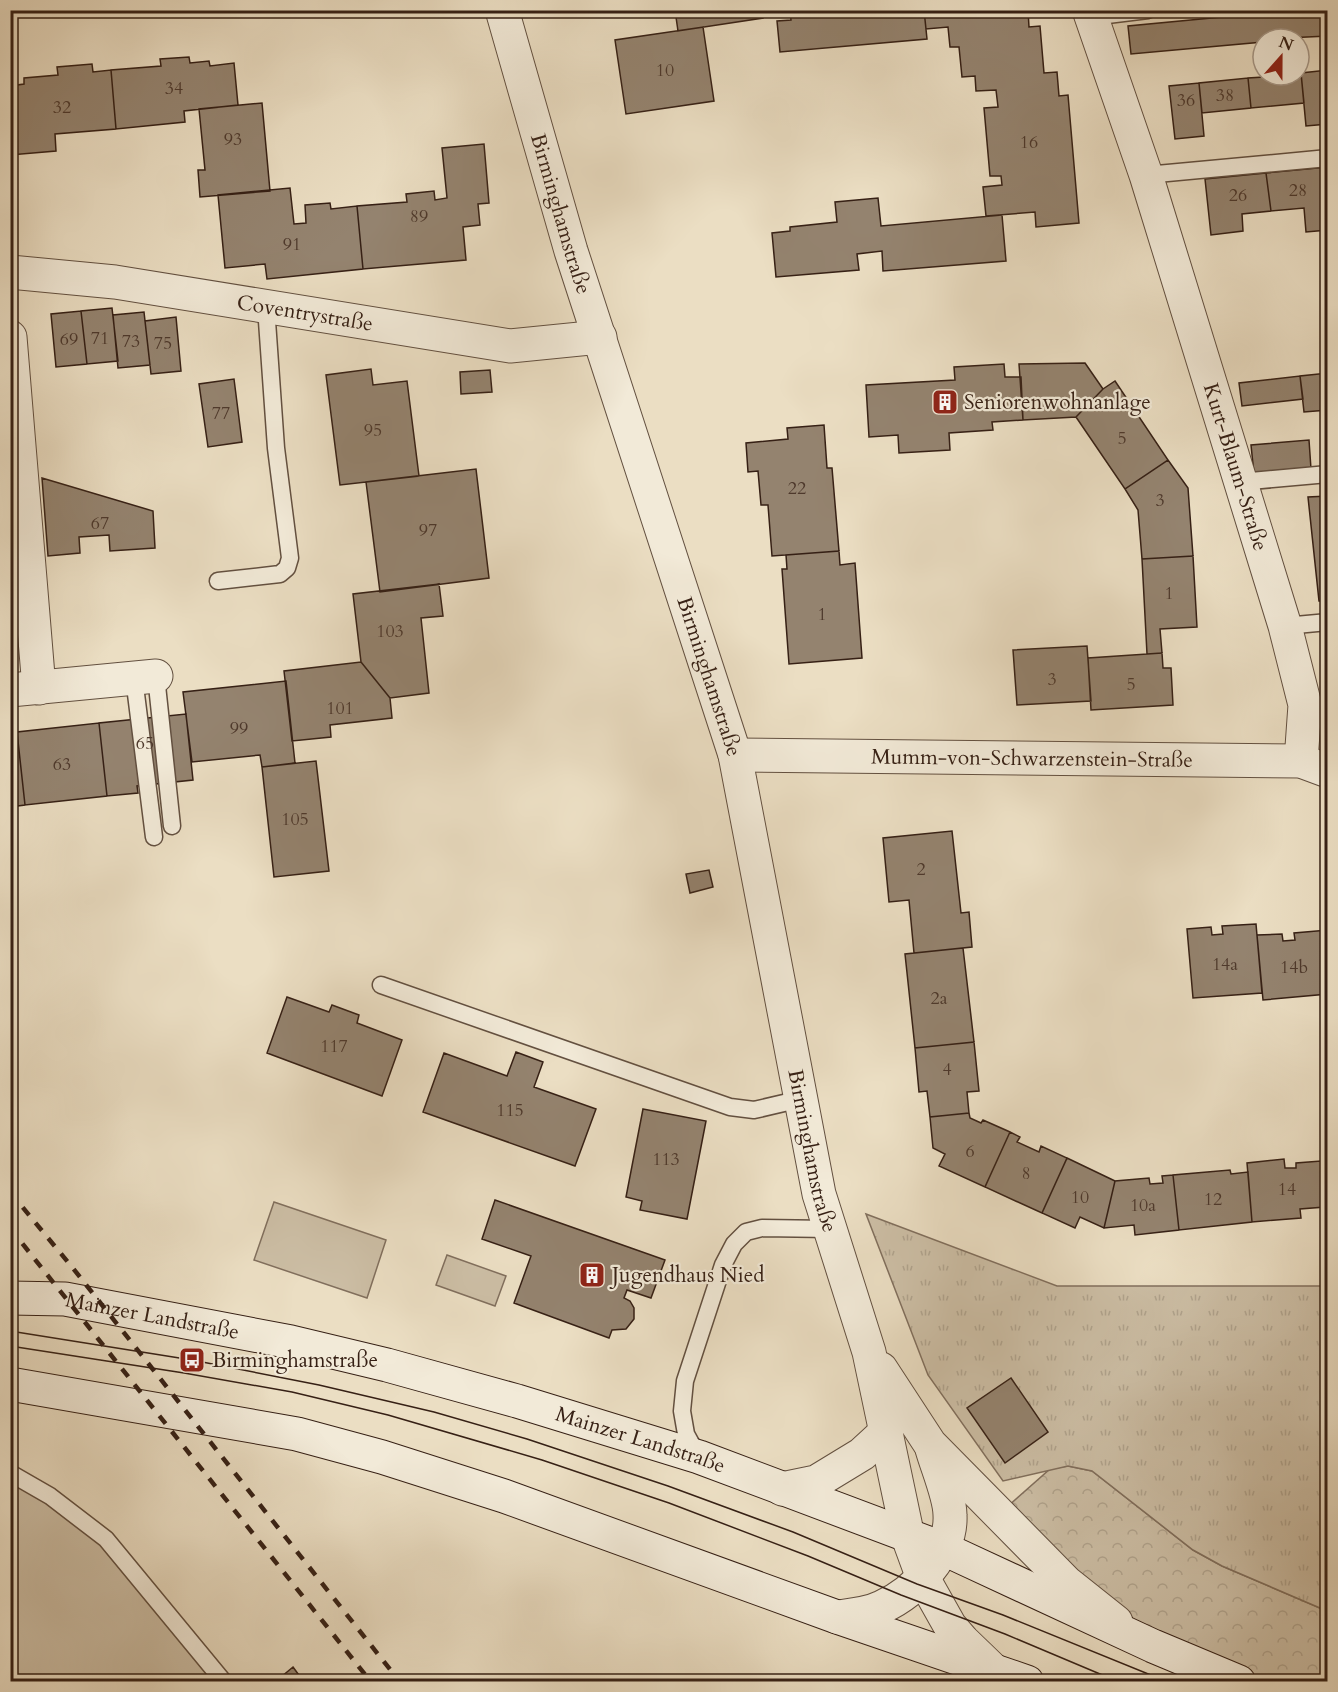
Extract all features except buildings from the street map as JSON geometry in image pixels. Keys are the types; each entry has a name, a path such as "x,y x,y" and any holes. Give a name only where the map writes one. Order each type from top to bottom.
{"street":[{"name":"Birminghamstraße","path":"502,10 571,251 735,755 819,1194 869,1352 908,1537 923,1578 950,1626 992,1668"},
{"name":"Kurt-Blaum-Straße","path":"1090,14 1146,175 1285,626 1305,705 1314,766"},
{"name":"Coventrystraße","path":"10,272 115,282 510,346 600,337"},
{"path":"10,337 25,689 145,677"},
{"name":"Mumm-von-Schwarzenstein-Straße","path":"735,755 1314,766"},
{"name":"Mainzer Landstraße","path":"10,1298 65,1299 301,1345 387,1365 517,1401 699,1457 944,1549 1153,1646 1239,1682"},
{"name":"Birminghamstraße","path":"869,1352 930,1444 1067,1583 1108,1616 1153,1646"},
{"path":"10,1384 297,1434 382,1457 504,1496 837,1617 992,1668 1027,1682"},
{"path":"782,1489 816,1482 862,1454 887,1431"},
{"name":"Birminghamstraße","path":"837,1617 867,1613 884,1606 923,1578 944,1549 950,1526 950,1512 930,1444"}],"lane":[{"path":"1090,14 1148,10"},
{"path":"1146,175 1328,158"},
{"path":"218,581 280,574 287,568 290,558 276,448 266,307"},
{"path":"1240,482 1328,474"},
{"path":"1285,626 1328,622"},
{"path":"145,677 172,826"},
{"path":"145,677 154,837"},
{"path":"381,985 730,1107 754,1110 801,1099"},
{"path":"699,1457 686,1434 682,1411 685,1381 723,1265 734,1244 746,1232 762,1228 830,1229"},
{"path":"10,1473 50,1496 106,1539 224,1682"}],"green space":[{"path":"274,1202 386,1240 367,1298 254,1260"},
{"path":"866,1214 1057,1286 1327,1286 1327,1611 1222,1566 1193,1550 1092,1471 1068,1466 1003,1481 928,1375"},
{"path":"447,1255 506,1276 495,1306 436,1285"},
{"path":"1068,1466 1092,1471 1193,1550 1222,1566 1327,1611 1327,1681 1239,1681 1153,1646 998,1515 1050,1469"},
{"path":"10,1474 106,1539 224,1681 11,1681"}],"tram line":[{"path":"10,1331 192,1360 319,1385 434,1412 527,1439 668,1486 793,1532 917,1584 1003,1615 1168,1682"},
{"path":"10,1346 292,1392 388,1415 542,1460 669,1503 808,1556 1119,1682"}],"railway":[{"path":"10,1192 72,1267 400,1682"},
{"path":"10,1228 371,1682"}],"place":[{"name":"Seniorenwohnanlage","path":"945,402"},
{"name":"Jugendhaus Nied","path":"592,1275"},
{"name":"Birminghamstraße","path":"192,1360"}]}
